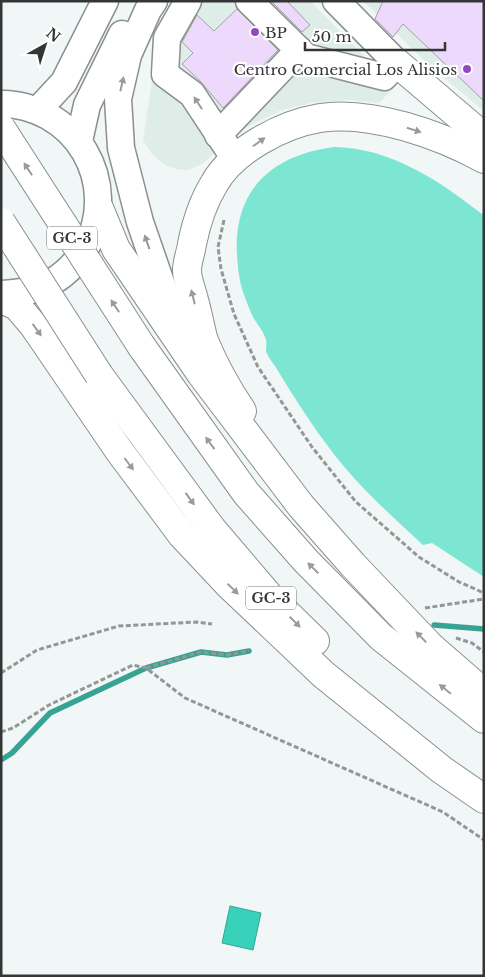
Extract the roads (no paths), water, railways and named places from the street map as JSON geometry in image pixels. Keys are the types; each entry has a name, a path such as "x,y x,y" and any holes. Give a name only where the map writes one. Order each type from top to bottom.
{"main road":[{"path":"398,63 484,137"},
{"path":"301,506 274,456 228,391 204,340 187,271 196,224 214,183 235,158 274,132 322,117 351,117 379,120 414,129 459,145 484,159"},
{"name":"GC-3","path":"1,128 142,347 246,493 306,561 381,637 484,719"},
{"path":"99,208 116,250 202,374 301,506 352,565 430,646 484,693"},
{"name":"GC-3","path":"1,222 99,375 212,529 270,596 345,672 445,755 484,783"},
{"path":"1,298 17,306 34,326 120,452 182,535 228,584 324,676 442,770 484,799"}],"street":[{"path":"38,110 64,82 105,1"},
{"path":"188,1 167,38 165,74 192,94 235,158"},
{"path":"249,1 306,57 384,77 398,63 336,1"},
{"path":"79,142 87,105 148,2"},
{"path":"148,2 167,38"},
{"path":"148,2 128,54 118,99 121,148 140,222 166,297 190,341 228,391"},
{"path":"218,135 299,50"},
{"path":"1,104 38,110 61,123 79,142 91,162 98,184 99,208 92,237 76,263 52,282 24,293 1,294"}],"waterway":[{"path":"434,625 484,629"},
{"path":"1,760 12,753 50,713 146,668 201,652 227,655 249,651"}],"place":[{"name":"BP","path":"255,32"},
{"name":"Centro Comercial Los Alisios","path":"467,69"}]}
